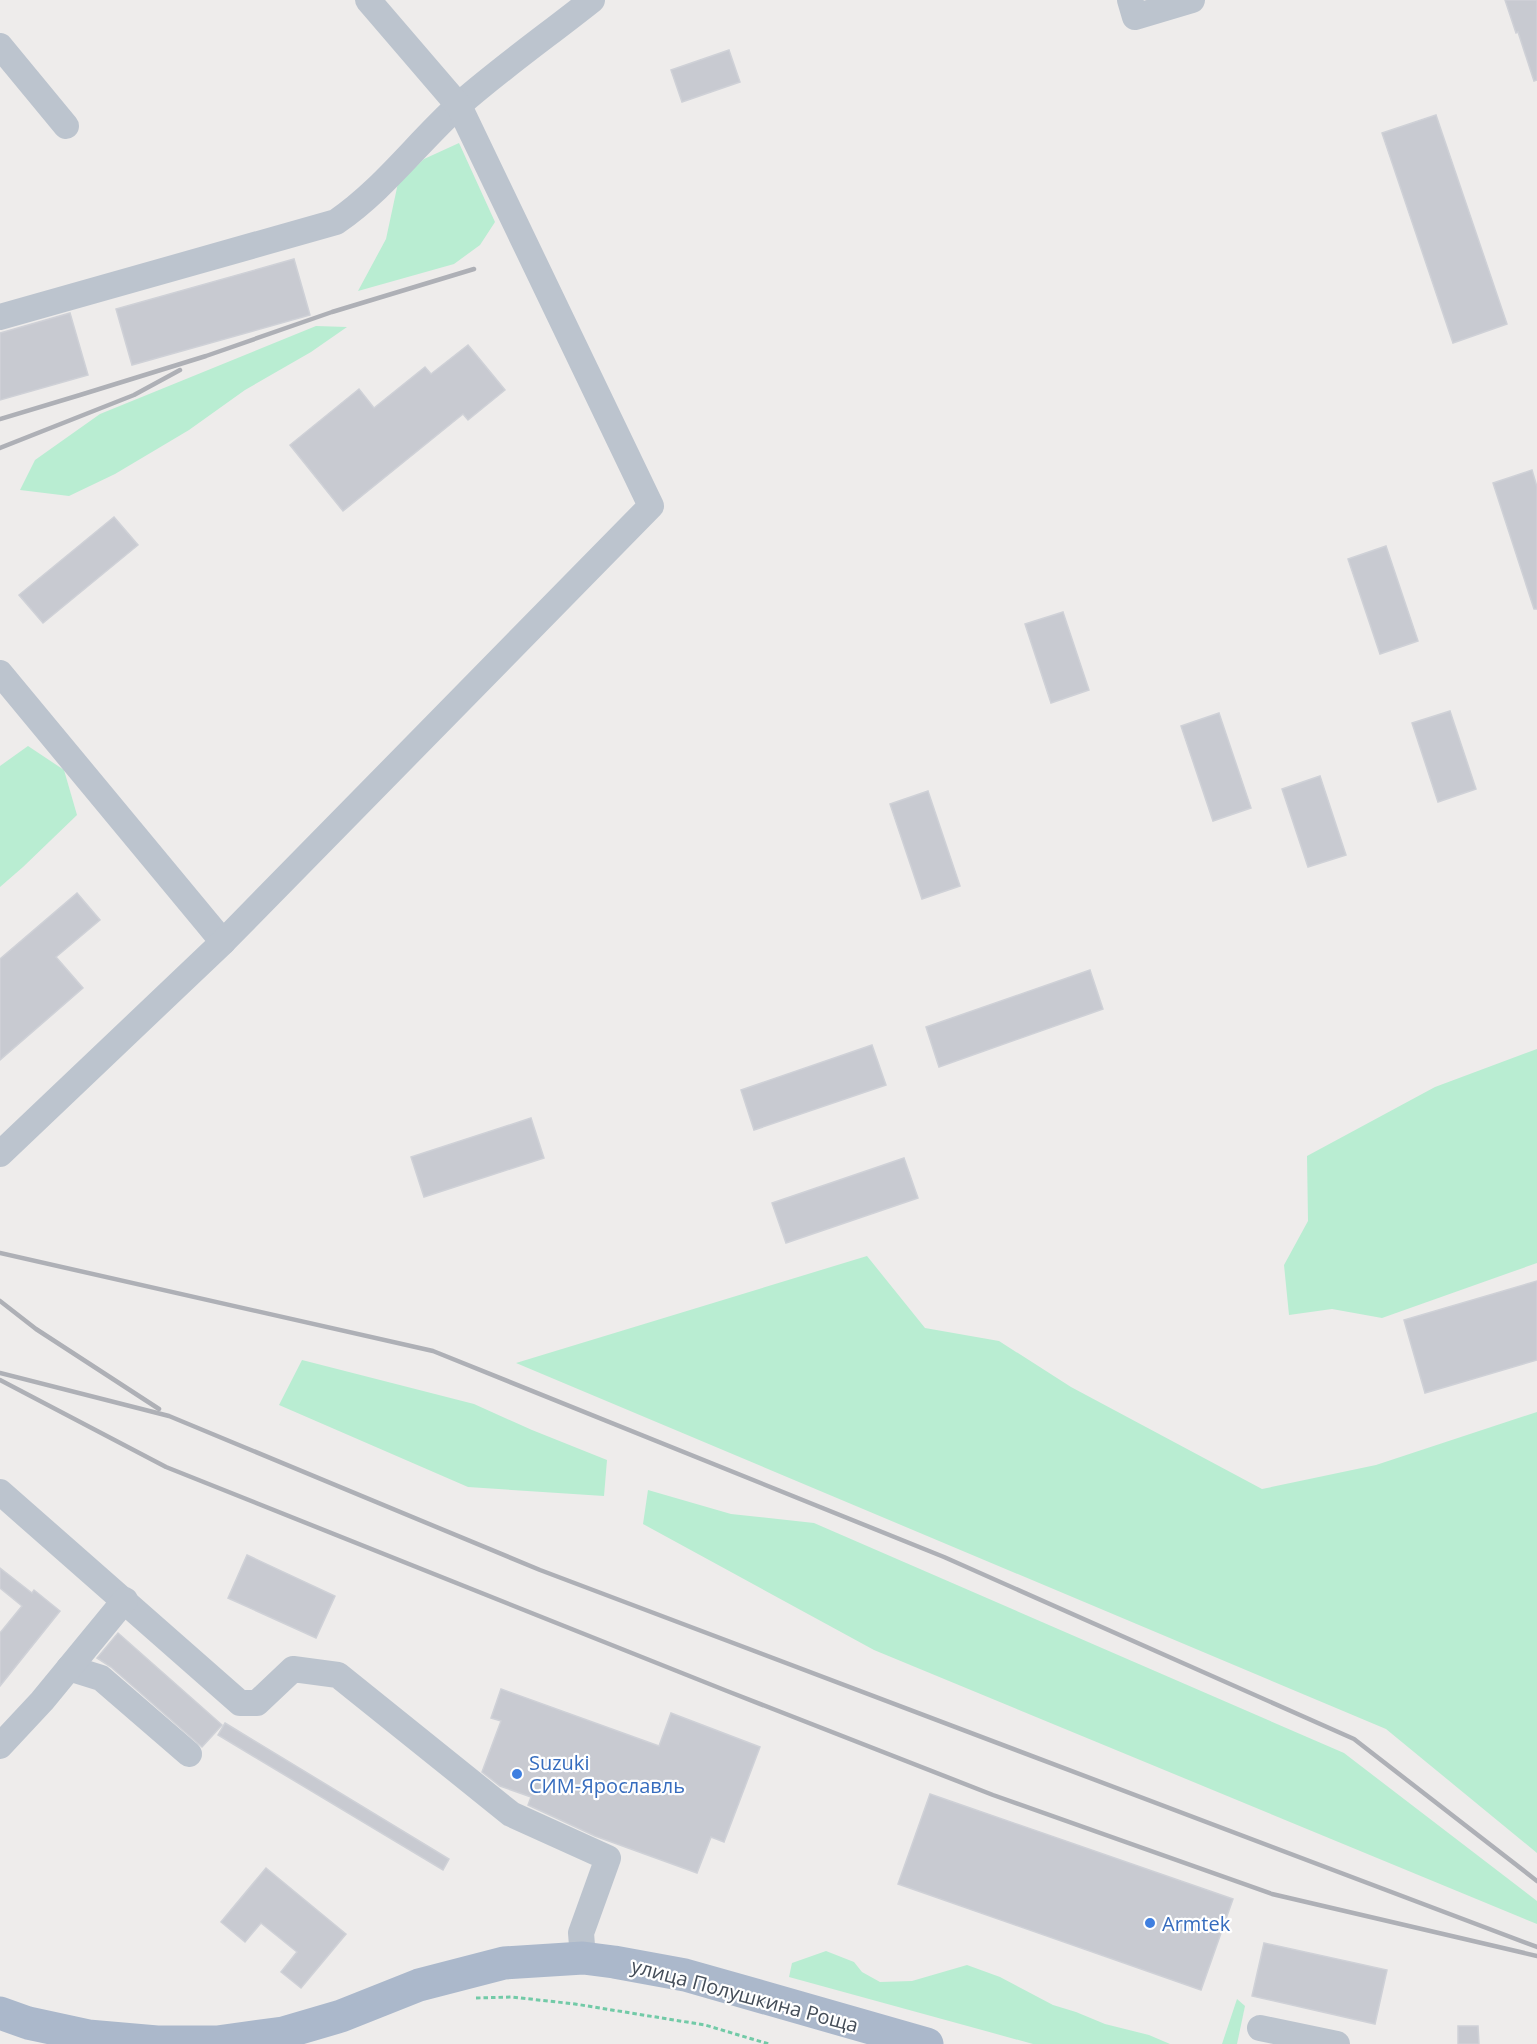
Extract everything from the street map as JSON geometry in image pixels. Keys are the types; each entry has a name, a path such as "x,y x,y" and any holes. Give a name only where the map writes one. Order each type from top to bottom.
{"main road":[{"name":"улица Полушкина Роща","path":"0,2013 28,2023 88,2036 157,2042 217,2042 283,2032 341,2016 419,1985 504,1963 583,1958 685,1976 927,2044"}],"street":[{"path":"0,1154 223,942 651,506 459,106 368,0"},
{"path":"0,317 336,222 377,188 459,106 591,0"},
{"path":"1130,0 1135,17 1192,0"},
{"path":"0,46 66,126"},
{"path":"0,673 223,942"},
{"path":"0,1492 240,1703 257,1703 293,1669 338,1675 512,1814 608,1858 581,1933 583,1958"},
{"path":"0,1746 42,1701 125,1600"},
{"path":"69,1668 101,1678 189,1754"},
{"path":"1260,2028 1337,2044"}],"path":[{"path":"473,1998 512,1996 587,2006 705,2025 769,2044"}],"green space":[{"path":"459,143 495,222 480,245 454,264 358,291 386,239 398,183 424,159"},
{"path":"316,326 347,327 311,352 245,390 189,430 115,474 69,496 20,490 35,460 100,414"},
{"path":"28,746 64,770 77,815 0,887 0,766"},
{"path":"1537,1049 1537,1263 1382,1318 1332,1309 1289,1315 1284,1265 1308,1221 1307,1156 1435,1087"},
{"path":"867,1256 925,1328 999,1341 1071,1387 1262,1489 1376,1465 1537,1412 1537,1853 1386,1729 516,1363"},
{"path":"302,1360 474,1404 607,1460 604,1496 468,1487 279,1405"},
{"path":"648,1490 731,1514 814,1523 1344,1753 1537,1901 1537,1924 874,1650 643,1524"},
{"path":"826,1951 854,1962 862,1972 880,1982 912,1981 967,1965 1000,1977 1053,2005 1105,2024 1149,2035 1170,2044 1033,2044 789,1977 792,1963"},
{"path":"1237,1999 1245,2006 1237,2044 1222,2044"}],"building":[{"path":"1505,0 1537,0 1537,80 1534,81"},
{"path":"729,50 740,82 682,102 671,70"},
{"path":"1436,115 1507,324 1453,343 1382,133"},
{"path":"294,259 310,315 132,365 116,309"},
{"path":"70,313 88,375 0,400 0,333"},
{"path":"468,345 505,390 468,420 463,414 343,511 290,445 359,389 374,408 425,367 431,374"},
{"path":"1532,470 1537,487 1537,609 1534,609 1493,483"},
{"path":"114,517 138,545 43,623 19,595"},
{"path":"1386,546 1418,641 1380,654 1348,559"},
{"path":"1063,612 1089,690 1051,703 1025,624"},
{"path":"1450,711 1476,789 1438,802 1412,723"},
{"path":"1219,713 1251,808 1213,821 1181,726"},
{"path":"1320,776 1346,855 1308,867 1282,789"},
{"path":"928,791 960,886 922,899 890,804"},
{"path":"77,893 100,920 56,957 83,988 0,1060 0,959"},
{"path":"1090,970 1103,1009 939,1067 926,1027"},
{"path":"872,1045 886,1085 754,1130 741,1090"},
{"path":"531,1118 544,1158 424,1197 411,1157"},
{"path":"904,1158 918,1198 786,1243 772,1203"},
{"path":"1537,1281 1537,1360 1425,1393 1404,1320"},
{"path":"247,1555 335,1596 316,1638 228,1598"},
{"path":"0,1568 32,1593 34,1590 60,1611 0,1686 0,1633 22,1606 0,1588"},
{"path":"118,1633 222,1725 202,1747 111,1667 97,1658"},
{"path":"501,1689 659,1746 671,1713 760,1747 724,1842 711,1837 697,1873 595,1836 528,1805 531,1797 500,1786 482,1772 501,1721 491,1718"},
{"path":"225,1723 449,1859 443,1870 218,1735"},
{"path":"930,1794 1233,1899 1201,1990 898,1884"},
{"path":"266,1868 346,1934 301,1988 281,1972 297,1952 261,1923 245,1942 221,1922"},
{"path":"1264,1943 1387,1970 1375,2024 1252,1996"},
{"path":"1458,2026 1478,2026 1479,2044 1458,2044"}],"railway":[{"path":"0,419 206,356 332,312 474,269"},
{"path":"0,448 134,395 180,370"},
{"path":"0,1253 433,1351 944,1557 1354,1739 1537,1881"},
{"path":"0,1301 36,1329 159,1409"},
{"path":"0,1373 169,1416 540,1570 1537,1947"},
{"path":"0,1380 166,1467 993,1795 1272,1894 1537,1956"}],"place":[{"name":"Suzuki СИМ-Ярославль","path":"517,1774"},
{"name":"Armtek","path":"1150,1923"}]}
